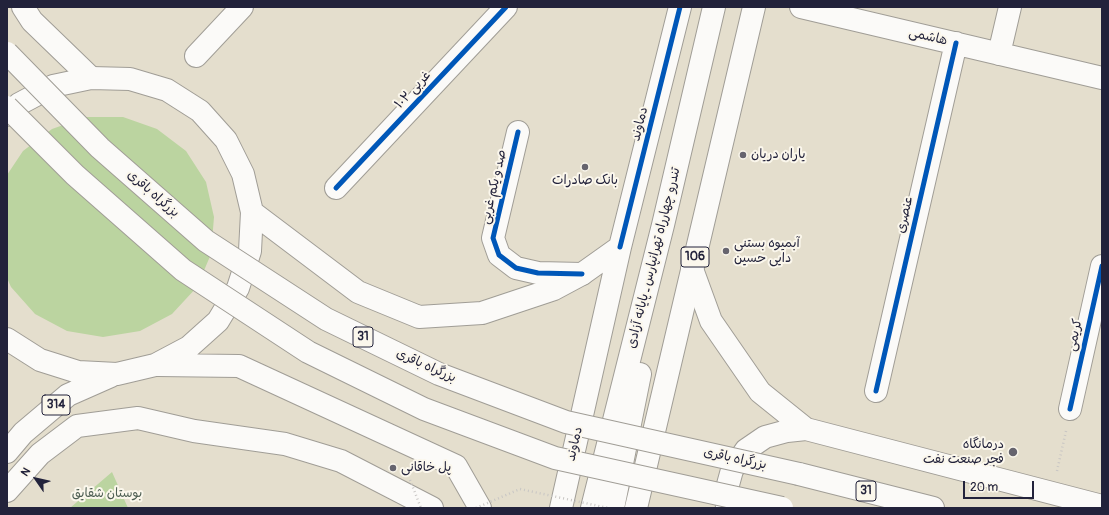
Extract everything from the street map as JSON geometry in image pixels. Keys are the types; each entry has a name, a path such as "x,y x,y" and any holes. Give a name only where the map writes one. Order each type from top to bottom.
{"main road":[{"path":"23,7 32,21 92,78"},
{"path":"196,56 242,7"},
{"name":"۱۰۲ غربی","path":"336,188 506,7"},
{"name":"دماوند","path":"561,508 620,247 680,7"},
{"name":"تندرو چهارراه تهرانپارس ـ پایانه آزادی","path":"592,508 663,225 714,7"},
{"path":"613,508 644,356 725,7"},
{"name":"106","path":"636,508 754,7"},
{"name":"هاشمی","path":"801,7 1102,78"},
{"path":"999,54 1010,7"},
{"name":"عنصری","path":"876,391 956,43"},
{"name":"بزرگراه باقری","path":"7,53 100,148 206,241 326,319 439,374 566,422 799,474 933,508"},
{"path":"7,115 19,104 53,86 92,78 130,79 167,90 200,111 226,140 243,174 252,212 250,251 238,288 218,321 189,347 155,365"},
{"path":"7,107 75,175 183,270 308,352 424,408 555,458 782,508"},
{"name":"صد و یکم غربی","path":"518,132 493,238 499,255 516,268 538,273 582,274"},
{"path":"252,212 358,292 419,317 482,313 554,289 582,274 620,247"},
{"name":"کریمی","path":"1070,409 1102,266"},
{"path":"692,269 710,321 760,392 806,429"},
{"path":"7,339 40,360 78,372 117,374 155,365 239,366 456,466 480,508"},
{"name":"314","path":"7,452 23,433 68,395 117,374"},
{"path":"7,491 40,454 77,426 138,418 194,431 285,444 299,448 341,461 432,508"},
{"path":"726,508 726,492 732,470 746,450 765,437 788,431 806,429 1102,506"}],"path":[{"path":"1052,493 1070,409"},
{"path":"410,480 421,508"},
{"path":"476,508 520,489 608,508"}],"green space":[{"path":"86,117 123,117 157,129 186,151 206,182 214,217 211,254 197,287 172,314 140,331 103,337 67,331 35,314 11,287 7,278 7,175 23,151 52,129"},
{"name":"بوستان شقایق","path":"112,472 128,508 70,508"}],"cycle path":[{"path":"336,188 506,7"},
{"path":"620,247 680,7"},
{"path":"876,391 956,43"},
{"path":"518,132 493,238 499,255 516,268 538,273 582,274"},
{"path":"1070,409 1102,266"}],"place":[{"name":"یاران دریان","path":"743,155"},
{"name":"بانک صادرات","path":"585,167"},
{"name":"آبمیوه بستنی دایی حسین","path":"726,251"},
{"name":"درمانگاه فجر صنعت نفت","path":"1013,452"},
{"name":"پل خاقانی","path":"393,468"}]}
